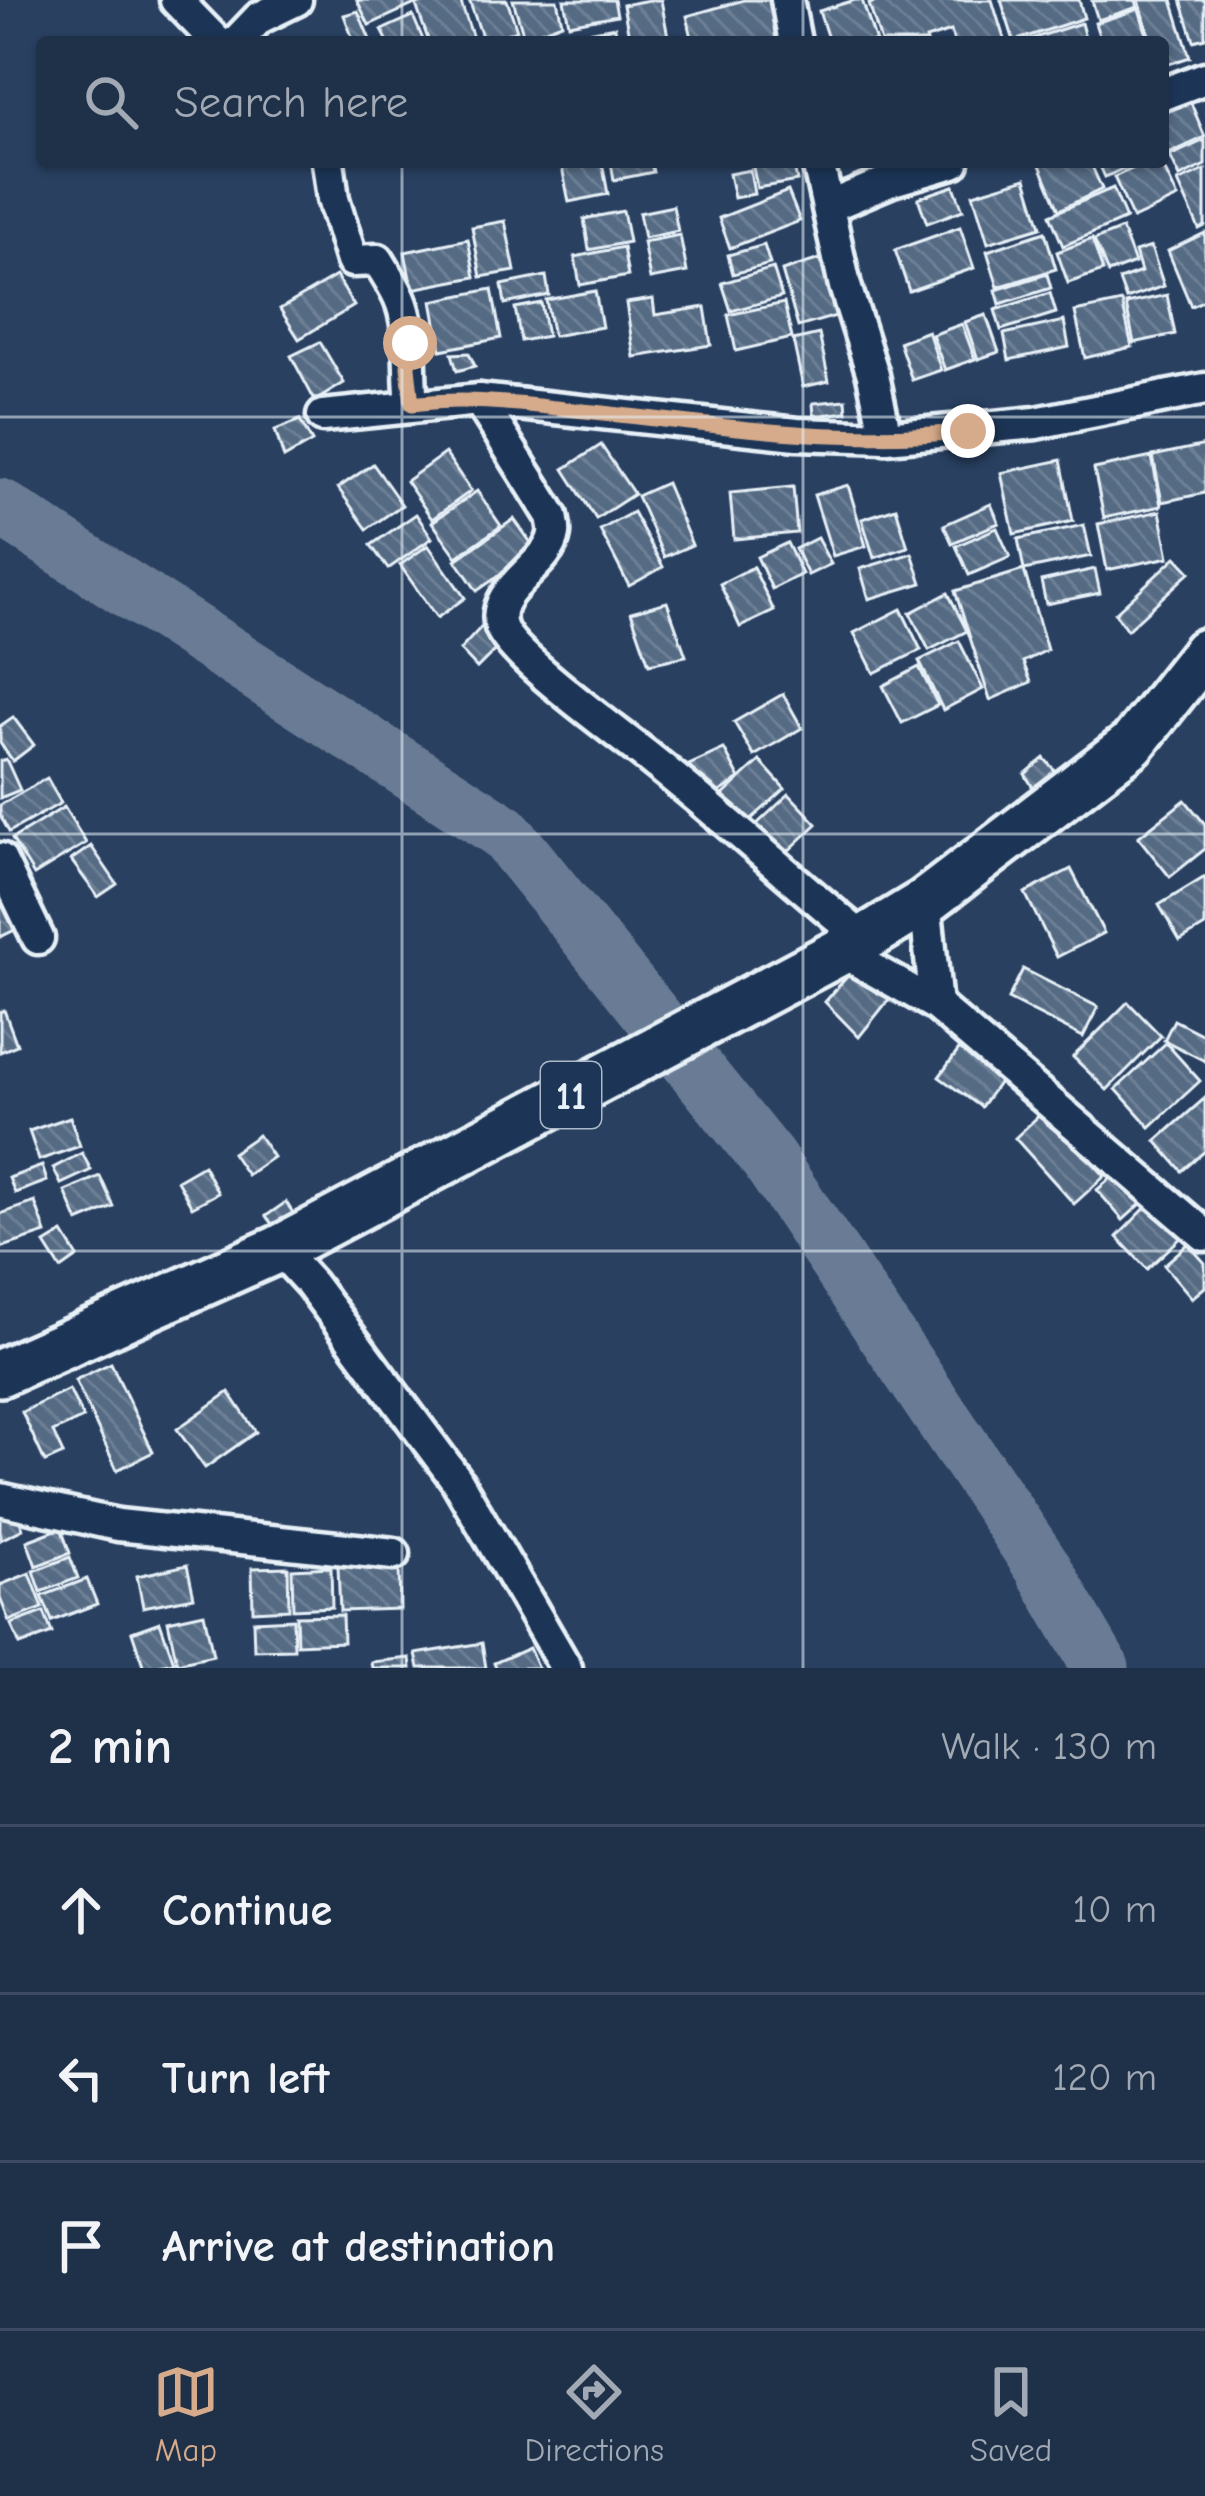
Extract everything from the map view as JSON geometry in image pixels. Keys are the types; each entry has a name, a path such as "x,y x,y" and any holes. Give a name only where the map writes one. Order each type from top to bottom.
{"highway":[{"name":"11","path":"0,1373 279,1250 853,946 925,902 1132,744 1205,652"}],"street":[{"path":"176,0 212,36"},
{"path":"242,36 259,18 296,0"},
{"path":"787,0 794,36"},
{"path":"1169,92 1205,78"},
{"path":"329,168 333,200 352,261 378,260 401,302 410,343 412,404"},
{"path":"820,168 845,286 873,375 886,437"},
{"path":"830,206 933,168"},
{"path":"322,416 479,400 797,434 886,437 1036,423 1205,389"},
{"path":"479,400 552,516 554,536 546,554 506,599 500,614 501,629 519,650 586,710 655,762 853,946 936,1006 1205,1235"},
{"path":"0,860 38,938"},
{"path":"925,902 936,1006"},
{"path":"279,1250 311,1284 456,1480 566,1668"},
{"path":"0,1499 118,1525 394,1555"}],"building":[{"path":"357,0 415,0 417,3 369,25"},
{"path":"460,0 472,36 427,36 416,5"},
{"path":"469,0 507,0 517,30 482,36"},
{"path":"513,0 557,0 562,23 524,36"},
{"path":"564,0 614,0 617,15 569,24"},
{"path":"661,0 668,36 629,36 623,5"},
{"path":"744,0 776,0 783,36 692,36 687,16"},
{"path":"862,0 874,36 827,36 819,11"},
{"path":"881,0 992,0 1003,36 952,36 951,31 935,36 879,36 869,4"},
{"path":"1001,0 1079,0 1084,18 1029,36 1012,36"},
{"path":"1136,0 1138,7 1098,20 1092,1"},
{"path":"1139,0 1172,0 1190,57 1169,64 1169,36 1149,36"},
{"path":"1181,0 1205,0 1205,38 1194,41"},
{"path":"1139,9 1147,36 1099,36 1095,23"},
{"path":"358,11 368,36 352,36 344,15"},
{"path":"413,16 421,36 385,36 382,30"},
{"path":"1081,23 1084,36 1041,36"},
{"path":"615,27 616,36 571,36"},
{"path":"1186,91 1205,137 1169,154 1169,99"},
{"path":"1205,140 1205,165 1180,177 1170,156"},
{"path":"562,168 603,168 608,194 569,202"},
{"path":"612,168 652,168 653,172 614,180"},
{"path":"753,168 794,168 797,181 757,188"},
{"path":"1041,168 1093,168 1102,189 1059,210"},
{"path":"1101,168 1124,168 1105,177"},
{"path":"1134,168 1164,168 1178,198 1133,219 1114,177"},
{"path":"750,170 754,194 734,198 729,174"},
{"path":"1205,170 1205,226 1199,229 1178,182"},
{"path":"1026,178 1041,227 988,243 973,194"},
{"path":"954,186 963,210 927,223 918,198"},
{"path":"1113,188 1126,219 1063,246 1050,215"},
{"path":"788,191 800,221 730,248 719,218"},
{"path":"673,206 678,231 644,238 639,213"},
{"path":"623,211 629,242 589,250 584,219"},
{"path":"505,221 515,271 481,277 472,227"},
{"path":"960,227 974,268 909,291 895,250"},
{"path":"1122,229 1135,263 1108,273 1094,240"},
{"path":"1045,232 1056,269 998,287 987,251"},
{"path":"1205,233 1205,300 1191,306 1168,251"},
{"path":"680,235 687,272 650,279 643,242"},
{"path":"468,239 475,277 412,289 405,252"},
{"path":"1092,239 1103,271 1068,283 1057,252"},
{"path":"764,245 770,264 733,274 728,255"},
{"path":"623,247 628,276 580,285 575,257"},
{"path":"1151,247 1164,286 1126,299 1119,280 1141,272 1135,252"},
{"path":"820,259 836,316 798,327 782,271"},
{"path":"773,268 782,297 731,311 722,283"},
{"path":"1047,274 1051,288 1000,304 996,290"},
{"path":"336,276 354,306 299,339 280,309"},
{"path":"546,276 549,295 505,304 502,285"},
{"path":"492,289 501,338 441,350 432,301"},
{"path":"595,291 602,327 553,336 546,300"},
{"path":"1050,293 1056,313 1001,330 995,310"},
{"path":"1167,295 1175,334 1134,343 1126,304"},
{"path":"653,299 655,315 705,307 711,345 634,357 626,303"},
{"path":"1122,302 1132,347 1085,358 1075,312"},
{"path":"541,303 547,336 521,341 515,308"},
{"path":"784,303 792,338 736,351 728,315"},
{"path":"986,315 999,352 978,359 965,322"},
{"path":"1064,321 1069,347 1009,360 1004,334"},
{"path":"962,324 975,359 945,370 932,335"},
{"path":"928,331 941,370 912,380 899,342"},
{"path":"819,334 829,381 803,387 793,340"},
{"path":"320,342 344,383 315,401 291,356"},
{"path":"469,353 475,366 457,371 452,354"},
{"path":"846,400 847,412 814,416 813,403"},
{"path":"300,420 312,442 284,458 275,430"},
{"path":"601,445 634,494 596,519 564,469"},
{"path":"1205,445 1205,493 1162,502 1153,456"},
{"path":"445,453 471,491 432,519 406,481"},
{"path":"1152,457 1161,506 1104,518 1094,469"},
{"path":"1061,460 1073,521 1014,534 1001,473"},
{"path":"373,464 402,505 367,529 338,488"},
{"path":"666,483 692,545 664,557 637,496"},
{"path":"848,485 866,546 833,556 814,495"},
{"path":"793,487 797,533 734,539 730,493"},
{"path":"477,491 501,526 457,557 432,522"},
{"path":"991,504 999,523 952,543 944,525"},
{"path":"896,508 908,547 874,558 862,519"},
{"path":"1160,511 1169,557 1107,570 1098,524"},
{"path":"633,512 663,567 629,586 600,530"},
{"path":"416,514 432,538 388,569 371,545"},
{"path":"514,519 536,550 477,591 456,560"},
{"path":"1084,525 1091,556 1024,570 1018,539"},
{"path":"997,528 1010,557 969,575 956,546"},
{"path":"817,538 831,564 808,575 795,549"},
{"path":"787,543 802,574 772,589 757,557"},
{"path":"428,545 465,598 437,618 400,565"},
{"path":"912,553 922,583 869,599 860,569"},
{"path":"1176,557 1190,572 1127,630 1115,613"},
{"path":"753,567 774,611 740,627 720,584"},
{"path":"1095,569 1100,593 1046,604 1041,581"},
{"path":"1024,570 1047,650 1023,662 1031,682 990,700 955,591"},
{"path":"948,593 967,631 929,650 910,613"},
{"path":"667,602 686,656 649,664 631,612"},
{"path":"901,609 921,650 874,673 854,633"},
{"path":"483,625 503,642 477,668 460,650"},
{"path":"959,641 983,689 943,710 919,661"},
{"path":"919,667 938,705 902,723 883,686"},
{"path":"783,694 802,728 754,756 734,722"},
{"path":"13,717 34,745 13,761 0,743 0,726"},
{"path":"724,749 740,779 707,800 689,765"},
{"path":"1044,758 1057,773 1035,791 1025,774"},
{"path":"6,759 20,790 0,798 0,761"},
{"path":"760,761 785,789 746,824 721,797"},
{"path":"47,778 61,803 9,832 0,805"},
{"path":"789,794 817,824 783,856 755,826"},
{"path":"1185,800 1205,824 1205,849 1170,877 1138,837"},
{"path":"64,807 86,843 34,875 12,839"},
{"path":"91,846 117,884 98,897 71,860"},
{"path":"1071,869 1104,933 1057,957 1025,893"},
{"path":"0,875 25,925 0,937"},
{"path":"1205,877 1205,926 1180,941 1159,905"},
{"path":"1023,969 1098,1007 1083,1037 1008,999"},
{"path":"852,971 890,998 859,1037 825,1002"},
{"path":"1128,1002 1161,1036 1107,1090 1073,1057"},
{"path":"4,1010 17,1045 0,1052 0,1012"},
{"path":"1174,1020 1205,1036 1205,1061 1164,1040"},
{"path":"1166,1043 1200,1081 1150,1127 1116,1089"},
{"path":"961,1047 1001,1079 981,1107 939,1077"},
{"path":"1205,1098 1205,1151 1182,1171 1156,1141"},
{"path":"1045,1110 1105,1176 1074,1204 1015,1138"},
{"path":"70,1117 80,1146 39,1160 29,1131"},
{"path":"258,1135 273,1157 247,1175 232,1153"},
{"path":"82,1153 91,1170 61,1184 53,1168"},
{"path":"203,1165 218,1193 192,1207 177,1180"},
{"path":"42,1166 47,1181 15,1193 9,1178"},
{"path":"1118,1172 1143,1202 1123,1220 1097,1190"},
{"path":"100,1176 114,1207 78,1222 65,1191"},
{"path":"1152,1201 1186,1233 1147,1269 1117,1237"},
{"path":"35,1202 46,1233 0,1248 0,1214"},
{"path":"286,1202 297,1219 278,1232 266,1216"},
{"path":"63,1233 78,1257 61,1269 45,1244"},
{"path":"1188,1244 1205,1263 1205,1287 1192,1298 1164,1265"},
{"path":"111,1363 153,1452 117,1470 75,1380"},
{"path":"69,1389 83,1418 53,1432 63,1454 45,1462 22,1412"},
{"path":"229,1392 256,1432 205,1468 177,1429"},
{"path":"11,1501 23,1529 0,1540 0,1506"},
{"path":"61,1528 70,1553 36,1566 27,1541"},
{"path":"70,1557 78,1578 41,1592 34,1571"},
{"path":"187,1565 194,1597 143,1607 137,1576"},
{"path":"399,1565 400,1609 340,1611 338,1567"},
{"path":"288,1567 289,1609 253,1611 252,1568"},
{"path":"331,1567 332,1607 293,1609 292,1569"},
{"path":"30,1573 43,1608 9,1621 0,1585"},
{"path":"87,1579 97,1604 52,1621 42,1596"},
{"path":"44,1612 52,1633 20,1645 11,1624"},
{"path":"204,1613 213,1655 177,1663 168,1621"},
{"path":"342,1615 343,1642 297,1644 296,1616"},
{"path":"293,1619 294,1649 254,1650 253,1621"},
{"path":"160,1622 174,1662 144,1668 132,1632"},
{"path":"482,1643 486,1668 419,1668 416,1654"},
{"path":"529,1648 538,1668 496,1668 494,1663"},
{"path":"410,1658 411,1668 372,1668 371,1662"}],"waterway":[{"path":"0,507 504,832 768,1159 1042,1566 1101,1668"}],"route":[{"path":"410,343 412,404 479,400 797,434 886,437 968,431"}]}
